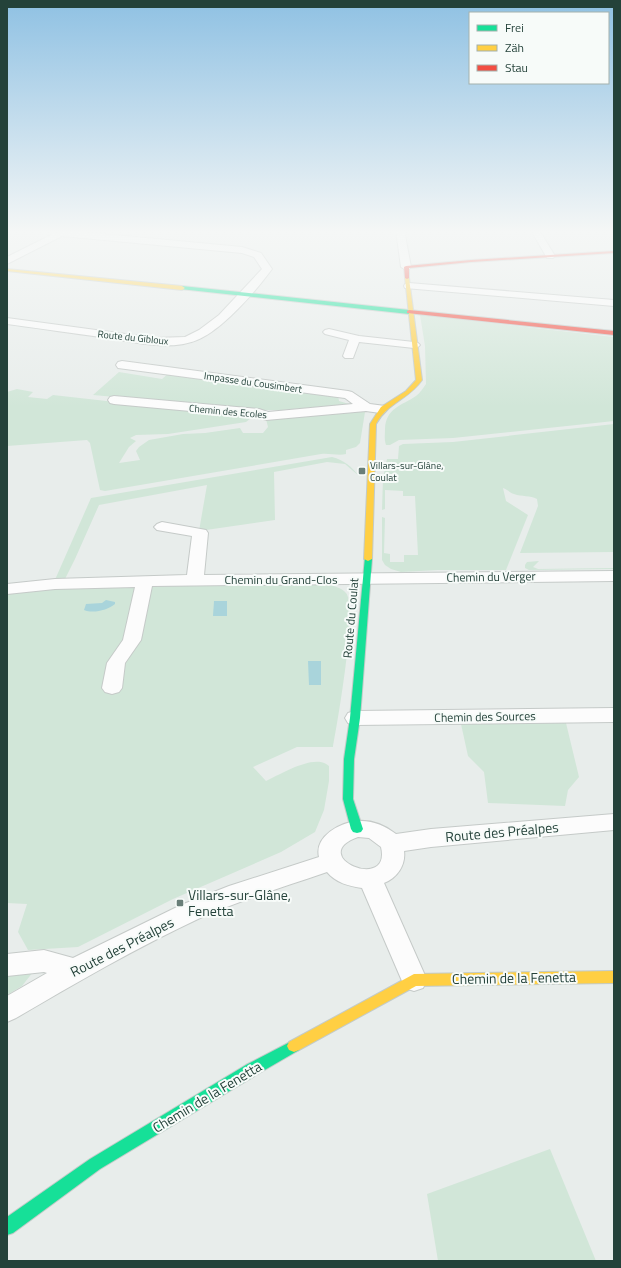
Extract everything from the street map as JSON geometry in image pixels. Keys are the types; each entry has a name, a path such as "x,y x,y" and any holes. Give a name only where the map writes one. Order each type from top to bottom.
{"street":[{"path":"189,289 614,333"},
{"name":"Route du Gibloux","path":"7,321 171,342 194,338 205,332 249,289"},
{"path":"380,409 408,394 417,384 419,375 410,312 409,289"},
{"path":"447,289 614,303"},
{"path":"329,332 355,338 414,345"},
{"path":"348,356 355,338"},
{"name":"Impasse du Cousimbert","path":"122,365 348,395 366,407 380,409"},
{"name":"Chemin des Ecoles","path":"114,400 259,413 266,416 366,407"},
{"name":"Route du Coulat","path":"357,829 348,800 349,758 355,718 367,579 373,424 380,409"},
{"path":"162,528 200,533 195,580"},
{"name":"Chemin du Verger","path":"367,579 614,576"},
{"name":"Chemin du Grand-Clos","path":"7,589 55,584 195,580 367,579"},
{"path":"112,688 116,663 132,640 145,582"},
{"name":"Chemin des Sources","path":"355,718 614,715"},
{"name":"Route des Préalpes","path":"391,844 431,838 614,822"},
{"path":"357,829 369,830 380,834 391,844 394,850 393,862 384,872 370,878 351,877 342,874 331,862 329,852 330,847 335,838 345,832 357,829"},
{"name":"Route des Préalpes","path":"7,1010 75,970 190,912 237,893 331,862"},
{"path":"370,878 414,980"},
{"path":"7,965 44,961 75,970"},
{"name":"Chemin de la Fenetta","path":"7,1227 95,1164 251,1070 414,980 614,977"}],"green space":[{"path":"420,315 614,337 614,421 453,438 399,440 390,445 386,445 385,429 388,416 395,408 417,395 426,384 425,346"},
{"path":"119,372 162,379 169,373 338,396 339,401 349,404 281,410 259,410 93,395"},
{"path":"17,389 33,392 28,397 47,399 53,395 142,405 256,414 246,422 168,434 136,435 130,438 136,441 129,447 119,463 140,460 136,451 149,440 183,434 205,433 240,428 243,433 263,433 268,427 266,419 346,412 365,412 360,443 356,447 346,450 346,454 321,454 105,491 100,490 90,443 87,440 7,446 7,392"},
{"path":"614,424 614,552 520,553 538,506 537,499 514,494 503,488 506,501 528,515 506,570 438,570 401,572 391,569 385,565 382,560 382,517 385,518 384,553 390,554 390,562 404,562 404,555 418,555 415,496 403,496 403,491 385,490 385,509 382,510 383,478 387,459 398,459 399,446 403,444 453,442"},
{"path":"332,457 347,464 359,476 345,464 327,462 274,472 275,520 199,531 207,485 99,505 64,581 54,582 91,498"},
{"path":"539,561 533,567 538,569 614,569 529,570 525,568 527,562"},
{"path":"328,584 340,588 346,593 349,603 350,620 346,667 333,747 297,747 253,767 266,781 307,763 323,763 329,766 329,781 324,810 315,832 281,852 173,899 78,947 28,950 18,932 27,904 7,903 7,592 100,586"},
{"path":"566,723 579,777 568,790 565,806 488,803 484,772 468,756 461,724"},
{"path":"33,972 22,986 7,995 7,974"},
{"path":"550,1149 596,1261 438,1261 427,1194"}],"water":[{"path":"106,600 115,602 115,604 100,611 92,612 84,610 86,604 102,603"},
{"path":"214,601 227,601 227,616 213,616"},
{"path":"308,661 321,661 321,685 309,685"}],"traffic: fast":[{"path":"193,289 409,312"},
{"path":"357,829 348,799 349,759 355,718 368,559"},
{"path":"7,1227 95,1164 251,1070 294,1046"}],"traffic: slow":[{"path":"368,559 373,424 383,409 408,393 419,380 408,289"},
{"path":"294,1046 414,980 614,977"}],"traffic: jam":[{"path":"409,312 614,333"}],"place":[{"name":"Villars-sur-Glâne, Coulat","path":"362,471"},
{"name":"Villars-sur-Glâne, Fenetta","path":"180,903"}]}
